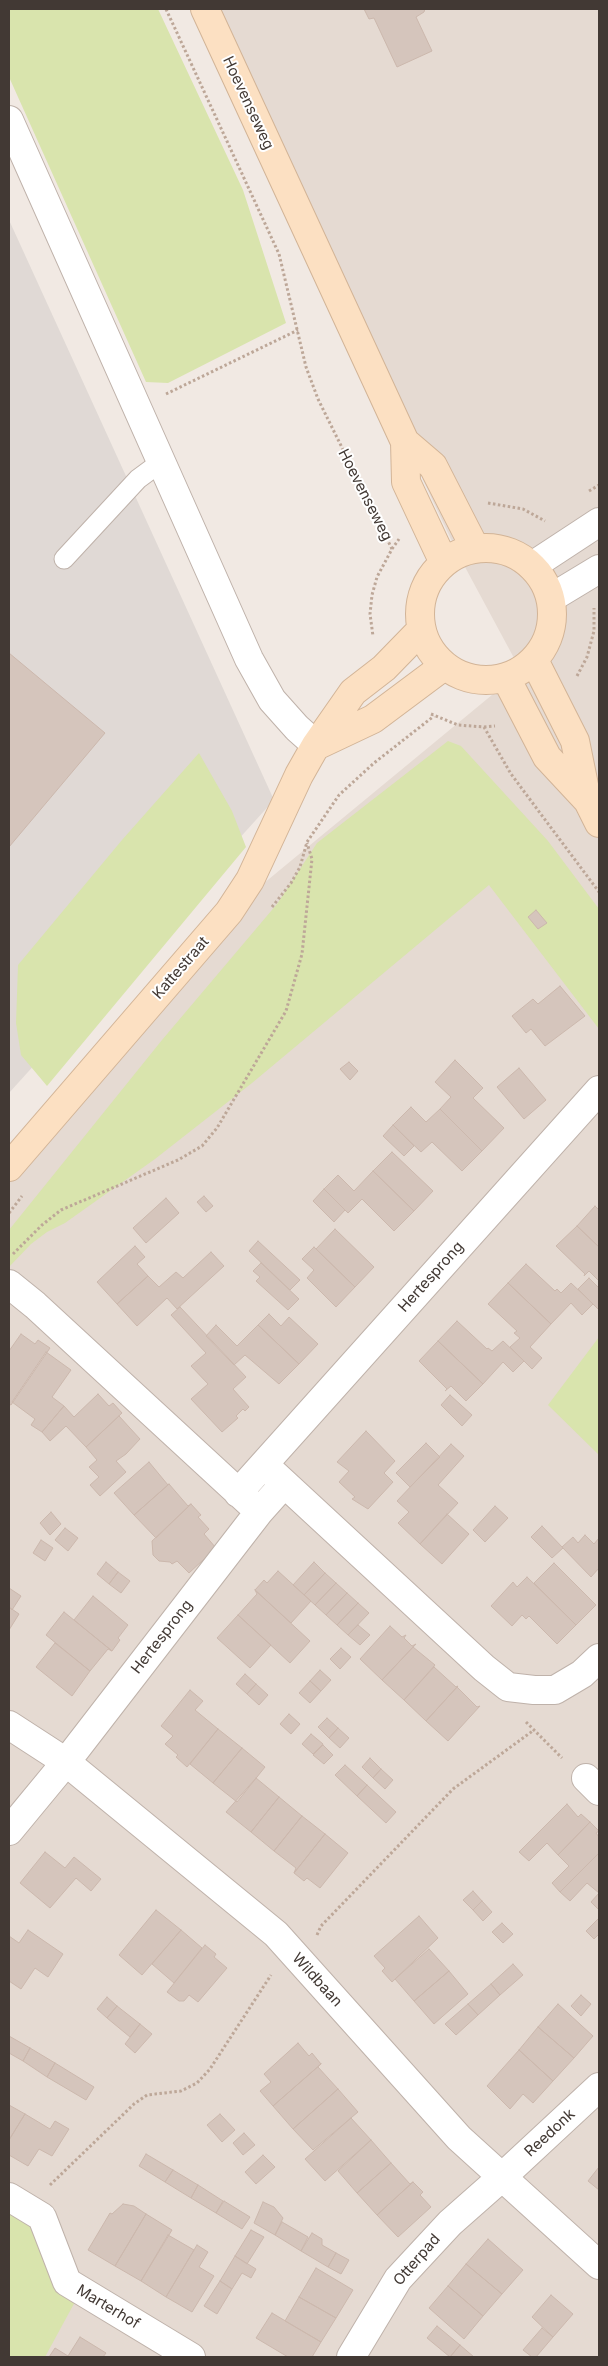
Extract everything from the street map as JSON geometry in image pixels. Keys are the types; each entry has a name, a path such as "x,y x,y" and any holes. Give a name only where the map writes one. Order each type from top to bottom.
{"main road":[{"name":"Hoevenseweg","path":"205,9 404,442 406,482 444,563"},
{"name":"Hoevenseweg","path":"404,442 433,466 475,548"},
{"path":"475,548 505,550 532,566 544,580 551,598 551,631 544,646 534,660 521,671 506,678 484,681 463,676 444,666 429,649 422,630 419,612 423,593 431,576 444,563 458,554 475,548"},
{"name":"Kattestraat","path":"9,1167 229,912 250,880 299,775 316,745 353,692 384,668 422,630"},
{"path":"534,660 575,741 593,812"},
{"path":"316,745 373,719 444,666"},
{"path":"506,678 547,757 593,812"}],"street":[{"path":"9,120 263,687 287,717 316,745"},
{"path":"532,566 599,522"},
{"path":"551,598 599,569"},
{"name":"Hertesprong","path":"238,1493 599,1090"},
{"path":"9,1284 35,1305 259,1512"},
{"path":"264,1464 484,1668 508,1687 555,1690 582,1674 599,1658"},
{"name":"Hertesprong","path":"9,1831 66,1762 259,1512 284,1484"},
{"name":"Wildbaan","path":"9,1724 66,1762 276,1934 459,2138 599,2265"},
{"name":"Reedonk","path":"501,2178 599,2087"},
{"name":"Otterpad","path":"351,2357 398,2279 450,2223 501,2178"},
{"name":"Marterhof","path":"18,2202 42,2217 67,2282 191,2357"}],"lane":[{"path":"64,560 138,479 161,462"}],"path":[{"name":"Hoevenseweg","path":"166,9 279,254 306,367 321,407 392,549 376,577 370,614 376,651 384,668"},
{"path":"137,408 298,330"},
{"path":"405,696 434,716 458,724 484,727 511,774 599,892"},
{"path":"9,1258 42,1225 61,1210 178,1160 202,1146 217,1128 286,1011 302,954 312,859 307,842 340,795 356,778 434,716"},
{"path":"523,1719 578,1775 593,1784"},
{"path":"18,2202 134,2104 147,2096 181,2091 197,2083 210,2069 267,1979 316,1936 321,1926 453,1789 534,1730"}],"shaded area":[{"path":"205,9 599,9 599,2357 9,2357 9,1167 229,912 521,671 458,554"},
{"path":"9,220 274,800 9,1093"}],"green space":[{"path":"9,9 158,9 243,190 286,323 168,383 146,382 9,77"},
{"path":"448,741 461,746 548,841 599,909 599,1029 489,885 252,1083 155,1159 65,1223 47,1232 31,1244 9,1267 9,1230 162,1040 277,904 317,843"},
{"path":"199,753 232,811 246,847 47,1086 21,1055 16,1023 18,965 122,840"},
{"path":"599,1337 599,1455 548,1405"},
{"path":"9,2208 29,2216 76,2300 45,2357 9,2357"}],"building":[{"path":"364,9 425,9 424,12 416,17 432,51 397,67 374,18 369,19"},
{"path":"9,653 105,733 9,847"},
{"path":"536,910 547,923 538,929 528,917"},
{"path":"560,986 585,1016 545,1046 531,1029 526,1033 512,1016 533,999 538,1004"},
{"path":"455,1060 483,1088 473,1098 504,1128 482,1151 440,1109 451,1097 435,1082"},
{"path":"349,1062 358,1071 350,1080 340,1069"},
{"path":"519,1068 546,1100 524,1119 497,1087"},
{"path":"411,1107 426,1122 440,1109 482,1151 462,1171 432,1142 421,1152 393,1125"},
{"path":"393,1125 414,1146 404,1156 383,1136"},
{"path":"392,1152 433,1191 414,1211 373,1171"},
{"path":"373,1171 414,1211 394,1231 362,1199 348,1213 324,1189 338,1175 354,1191"},
{"path":"324,1189 345,1210 334,1222 313,1201"},
{"path":"204,1196 213,1206 206,1212 197,1202"},
{"path":"166,1198 179,1213 146,1243 133,1228"},
{"path":"595,1206 599,1210 599,1247 577,1226"},
{"path":"577,1226 599,1247 599,1281 589,1271 584,1276 585,1274 556,1246"},
{"path":"335,1229 374,1267 355,1287 316,1249"},
{"path":"258,1241 300,1280 290,1290 249,1251"},
{"path":"135,1246 145,1257 137,1264 148,1276 117,1304 97,1282"},
{"path":"314,1247 355,1287 336,1307 307,1278 314,1270 302,1259"},
{"path":"211,1252 224,1266 177,1309 167,1298 137,1326 117,1304 148,1276 159,1287 176,1272 183,1278"},
{"path":"261,1263 299,1299 288,1310 256,1281 260,1277 253,1271"},
{"path":"526,1264 555,1291 557,1289 561,1293 571,1283 593,1304 582,1315 571,1303 551,1324 508,1283"},
{"path":"589,1278 599,1288 599,1310 578,1289"},
{"path":"508,1283 551,1324 530,1347 542,1358 532,1369 510,1347 520,1338 514,1333 517,1331 488,1304"},
{"path":"180,1307 246,1377 233,1389 249,1407 245,1411 243,1409 236,1416 238,1418 222,1432 191,1399 208,1384 191,1366 206,1353 171,1315"},
{"path":"269,1314 281,1326 289,1317 318,1344 299,1364 258,1325"},
{"path":"457,1321 487,1349 492,1351 503,1341 524,1361 513,1372 503,1362 483,1384 438,1341"},
{"path":"216,1325 237,1346 258,1325 299,1364 279,1384 245,1355 234,1365 206,1336"},
{"path":"21,1334 35,1344 38,1340 50,1348 11,1405 9,1404 9,1351"},
{"path":"438,1341 483,1384 466,1401 451,1386 445,1391 447,1389 419,1361"},
{"path":"46,1352 71,1370 52,1397 64,1406 42,1432 31,1425 35,1419 12,1402"},
{"path":"98,1394 109,1406 113,1403 122,1413 86,1447 66,1426 50,1441 42,1432 64,1406 74,1417"},
{"path":"450,1395 472,1415 462,1426 441,1405"},
{"path":"119,1416 140,1439 126,1454 116,1461 126,1472 100,1496 90,1485 99,1477 89,1467 97,1460 86,1447"},
{"path":"366,1431 395,1461 384,1473 393,1482 368,1509 352,1499 355,1497 339,1482 349,1471 337,1462"},
{"path":"426,1443 440,1457 410,1487 396,1473"},
{"path":"451,1444 464,1456 438,1485 458,1503 420,1544 398,1523 409,1512 397,1501"},
{"path":"149,1462 168,1485 134,1515 114,1493"},
{"path":"169,1484 188,1506 191,1504 156,1538 134,1515"},
{"path":"191,1504 201,1515 198,1517 209,1529 204,1534 216,1548 189,1573 177,1561 172,1564 159,1561 153,1555 152,1541"},
{"path":"495,1506 508,1518 485,1542 473,1530"},
{"path":"51,1512 61,1524 50,1535 40,1523"},
{"path":"447,1514 469,1534 442,1564 420,1544"},
{"path":"542,1526 563,1548 552,1558 531,1537"},
{"path":"65,1528 78,1538 68,1551 55,1540"},
{"path":"585,1535 594,1544 599,1538 599,1568 591,1577 562,1547 573,1537 578,1543"},
{"path":"41,1540 53,1548 45,1561 33,1553"},
{"path":"106,1562 118,1572 109,1584 97,1574"},
{"path":"314,1562 325,1573 304,1595 293,1585"},
{"path":"554,1563 596,1605 576,1625 534,1583"},
{"path":"278,1571 311,1601 291,1623 255,1590 264,1580 267,1583"},
{"path":"118,1572 130,1581 121,1593 109,1584"},
{"path":"325,1573 336,1583 315,1605 304,1595"},
{"path":"527,1577 576,1625 557,1644 529,1616 526,1619 522,1615 512,1626 491,1606 513,1582 517,1587"},
{"path":"336,1583 347,1593 326,1615 315,1605"},
{"path":"9,1588 21,1596 12,1610 9,1607"},
{"path":"255,1590 310,1641 290,1663 238,1615 257,1594"},
{"path":"347,1593 358,1603 337,1625 326,1615"},
{"path":"93,1596 128,1625 118,1638 120,1640 112,1651 74,1620"},
{"path":"358,1603 369,1613 348,1635 337,1625"},
{"path":"9,1607 19,1614 9,1630"},
{"path":"64,1612 112,1651 108,1649 90,1671 46,1635"},
{"path":"238,1615 271,1645 250,1668 217,1638"},
{"path":"358,1625 370,1635 360,1645 348,1635"},
{"path":"390,1626 402,1637 406,1635 404,1638 412,1646 416,1644 382,1680 360,1659"},
{"path":"55,1643 90,1671 72,1696 36,1667"},
{"path":"413,1647 435,1665 404,1700 382,1680"},
{"path":"341,1648 351,1657 340,1669 330,1659"},
{"path":"434,1667 456,1687 458,1686 426,1721 404,1700"},
{"path":"320,1670 331,1680 321,1691 310,1681"},
{"path":"245,1674 256,1684 247,1694 236,1684"},
{"path":"310,1681 321,1691 310,1703 299,1693"},
{"path":"256,1684 268,1695 259,1705 247,1694"},
{"path":"457,1687 477,1707 480,1706 448,1741 426,1721"},
{"path":"190,1690 203,1701 195,1710 218,1729 187,1767 176,1757 178,1755 165,1744 173,1736 161,1726"},
{"path":"289,1714 300,1724 291,1734 280,1724"},
{"path":"327,1718 338,1728 329,1738 318,1727"},
{"path":"338,1728 349,1738 340,1748 329,1738"},
{"path":"218,1729 242,1748 213,1783 190,1764"},
{"path":"311,1734 323,1744 313,1754 302,1744"},
{"path":"323,1745 333,1755 324,1764 313,1755"},
{"path":"242,1748 265,1767 237,1802 213,1783"},
{"path":"370,1758 381,1769 373,1778 362,1767"},
{"path":"345,1765 367,1785 357,1796 335,1775"},
{"path":"381,1769 393,1780 385,1789 373,1778"},
{"path":"256,1778 279,1797 251,1832 226,1812"},
{"path":"367,1785 396,1812 386,1823 357,1796"},
{"path":"279,1797 302,1816 274,1851 251,1832"},
{"path":"567,1804 578,1817 581,1814 590,1822 558,1855 547,1843 529,1861 519,1852"},
{"path":"302,1816 325,1834 294,1873 296,1868 274,1851"},
{"path":"590,1822 599,1831 596,1833 599,1837 599,1853 560,1892 552,1883 569,1866 558,1855"},
{"path":"325,1834 348,1853 320,1888 307,1878 304,1881 294,1873"},
{"path":"45,1852 65,1868 74,1857 101,1879 91,1891 76,1878 50,1908 20,1883"},
{"path":"599,1853 599,1893 587,1883 570,1901 560,1892"},
{"path":"473,1891 482,1901 473,1910 463,1900"},
{"path":"599,1893 599,1910 591,1902"},
{"path":"482,1901 492,1912 483,1921 473,1910"},
{"path":"156,1910 181,1930 142,1975 119,1955"},
{"path":"419,1916 438,1938 392,1982 382,1971 385,1968 374,1956"},
{"path":"599,1918 599,1934 594,1939 586,1931"},
{"path":"502,1923 513,1934 503,1943 492,1932"},
{"path":"28,1930 63,1954 48,1977 35,1968 21,1989 9,1981 9,1936 19,1943"},
{"path":"181,1930 202,1948 174,1983 152,1964"},
{"path":"205,1945 216,1954 214,1957 227,1968 198,2002 189,1995 184,2001 179,2001 167,1992"},
{"path":"429,1949 449,1971 414,2001 395,1979"},
{"path":"513,1964 523,1975 500,1995 491,1984"},
{"path":"449,1971 468,1994 434,2024 414,2001"},
{"path":"491,1984 500,1995 478,2015 468,2004"},
{"path":"581,1995 591,2004 581,2016 571,2006"},
{"path":"107,1997 117,2006 107,2018 97,2009"},
{"path":"468,2004 478,2015 456,2035 445,2024"},
{"path":"558,2004 593,2036 574,2058 538,2027"},
{"path":"117,2006 140,2024 130,2037 107,2018"},
{"path":"140,2024 152,2034 135,2053 125,2044"},
{"path":"538,2027 574,2058 553,2081 519,2050"},
{"path":"9,2036 30,2048 23,2061 9,2053"},
{"path":"298,2043 309,2056 312,2053 321,2064 273,2106 260,2091 271,2082 264,2074"},
{"path":"30,2048 55,2063 47,2077 23,2061"},
{"path":"519,2050 553,2081 533,2103 523,2094 510,2109 487,2086"},
{"path":"55,2063 94,2087 86,2100 47,2077"},
{"path":"321,2064 318,2067 338,2089 293,2129 273,2106"},
{"path":"338,2089 358,2112 313,2150 293,2129"},
{"path":"9,2105 25,2114 9,2140"},
{"path":"25,2114 50,2129 55,2121 69,2129 52,2156 39,2149 28,2166 9,2155 9,2140"},
{"path":"220,2114 235,2130 222,2142 207,2125"},
{"path":"351,2118 371,2140 325,2181 305,2159"},
{"path":"244,2133 255,2145 243,2155 233,2143"},
{"path":"371,2140 391,2163 357,2193 338,2171"},
{"path":"146,2154 173,2170 165,2182 139,2166"},
{"path":"263,2155 275,2167 256,2184 245,2172"},
{"path":"391,2163 410,2184 413,2182 377,2215 357,2193"},
{"path":"599,2167 599,2190 588,2181"},
{"path":"173,2170 198,2185 191,2198 165,2182"},
{"path":"413,2182 423,2192 420,2195 431,2207 398,2237 377,2215"},
{"path":"198,2185 223,2201 216,2213 191,2198"},
{"path":"224,2201 250,2217 242,2229 216,2213"},
{"path":"263,2202 274,2207 283,2218 275,2235 254,2223"},
{"path":"123,2204 134,2206 146,2214 115,2266 88,2250 110,2213 112,2214"},
{"path":"146,2214 172,2230 141,2281 115,2266"},
{"path":"282,2222 308,2237 301,2251 275,2235"},
{"path":"251,2230 264,2237 247,2264 235,2256"},
{"path":"312,2233 322,2239 322,2245 336,2253 328,2267 301,2251"},
{"path":"168,2235 194,2250 166,2297 141,2281"},
{"path":"488,2239 523,2270 502,2294 466,2264"},
{"path":"197,2245 208,2252 199,2267 214,2276 192,2312 166,2297"},
{"path":"336,2253 349,2260 341,2274 328,2267"},
{"path":"235,2256 256,2269 251,2278 242,2273 232,2289 220,2281"},
{"path":"466,2264 502,2294 483,2316 448,2286"},
{"path":"316,2268 353,2290 336,2318 299,2297"},
{"path":"220,2281 232,2289 217,2314 204,2306"},
{"path":"448,2286 483,2316 464,2339 429,2308"},
{"path":"551,2295 573,2314 553,2337 532,2317"},
{"path":"299,2297 336,2318 321,2342 285,2321"},
{"path":"272,2313 321,2342 312,2357 288,2357 256,2338"},
{"path":"437,2326 460,2345 450,2357 427,2338"},
{"path":"542,2328 553,2337 536,2357 532,2357 523,2350"},
{"path":"80,2337 106,2353 103,2357 49,2357 55,2348 68,2356"},
{"path":"460,2345 474,2357 450,2357"}]}
